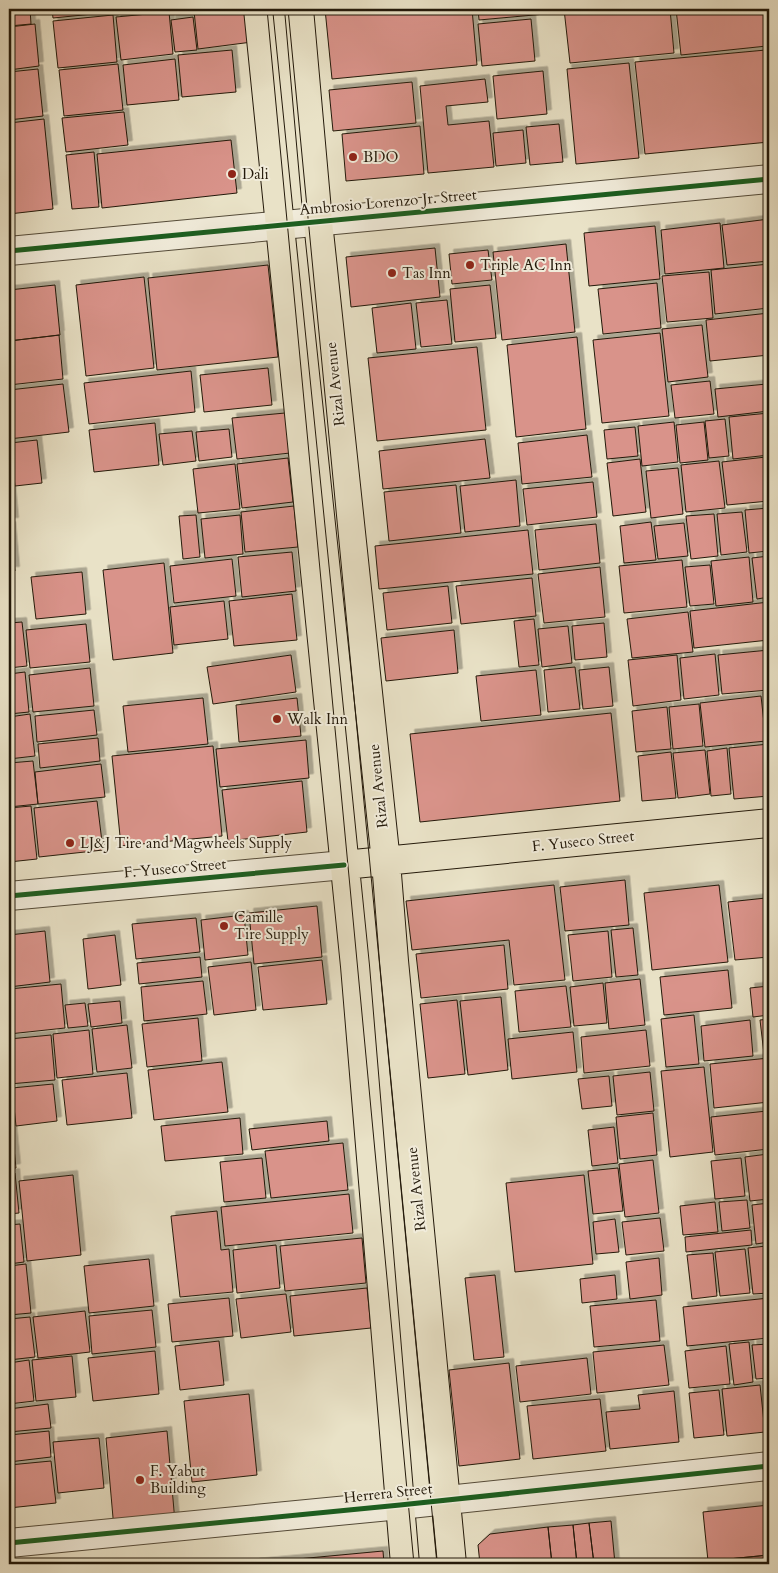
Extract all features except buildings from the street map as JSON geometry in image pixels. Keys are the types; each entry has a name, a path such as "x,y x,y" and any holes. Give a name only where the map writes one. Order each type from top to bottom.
{"main road":[{"path":"258,9 356,975 405,1564"},
{"name":"Rizal Avenue","path":"299,9 318,222 386,862 452,1564"},
{"name":"F. Yuseco Street","path":"344,865 769,823"}],"street":[{"name":"Ambrosio Lorenzo Jr. Street","path":"9,250 769,179"},
{"name":"F. Yuseco Street","path":"9,896 344,865"},
{"name":"Herrera Street","path":"9,1543 400,1505 769,1466"}],"tram line":[{"path":"267,9 414,1564"},
{"path":"288,9 437,1564"}],"cycle path":[{"path":"9,251 769,179"},
{"path":"9,896 344,865"},
{"path":"9,1543 400,1505 769,1466"}],"place":[{"name":"BDO","path":"353,157"},
{"name":"Dali","path":"232,174"},
{"name":"Triple AC Inn","path":"470,265"},
{"name":"Tas Inn","path":"392,273"},
{"name":"Walk Inn","path":"277,719"},
{"name":"LJ&J Tire and Magwheels Supply","path":"70,843"},
{"name":"Camille Tire Supply","path":"224,926"},
{"name":"F. Yabut Building","path":"140,1480"}]}
